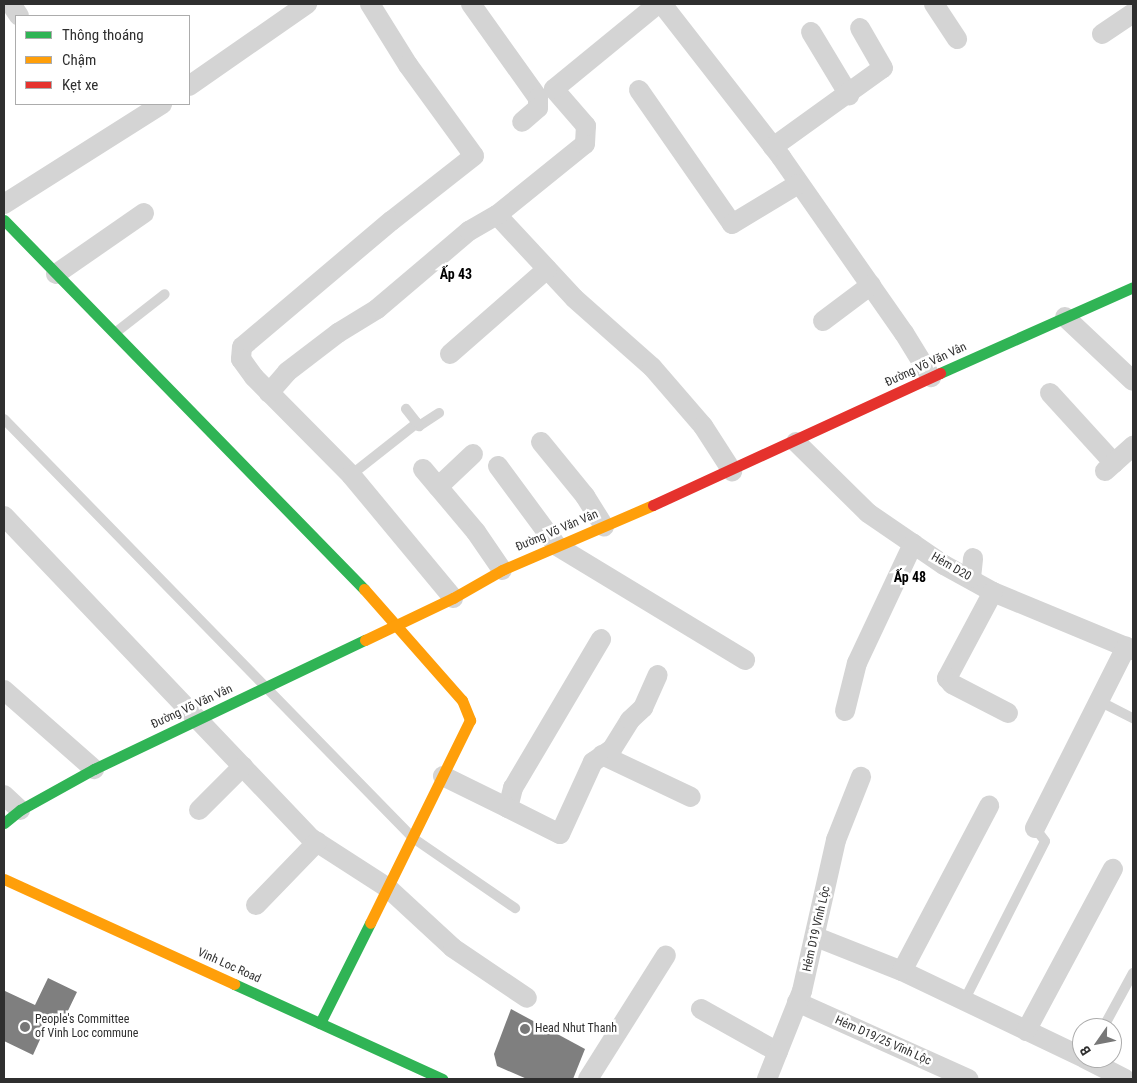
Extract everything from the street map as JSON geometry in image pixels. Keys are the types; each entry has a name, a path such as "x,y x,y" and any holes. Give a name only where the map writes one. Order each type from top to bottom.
{"street":[{"path":"11,4 17,15"},
{"path":"190,85 307,4"},
{"path":"370,4 408,65 474,156 391,221 242,347 240,359 270,393 351,475 453,598"},
{"path":"471,4 538,98 538,108 522,122"},
{"path":"270,393 295,366 377,309 468,231 497,214 584,144 586,126 554,89 660,4 737,105 773,147 871,286 931,377"},
{"path":"934,4 957,39"},
{"path":"1102,34 1133,13"},
{"path":"773,147 849,95 883,68 860,28"},
{"path":"812,32 849,95"},
{"path":"639,90 732,224 798,184"},
{"path":"4,204 160,105"},
{"path":"56,274 144,213"},
{"path":"497,214 547,269 652,368 703,426 732,471"},
{"path":"4,220 397,623 462,700 470,720 320,1023"},
{"path":"450,354 547,269"},
{"path":"823,321 871,286"},
{"name":"Đường Võ Văn Vân","path":"4,823 20,810 94,769 397,623 453,598 502,570 732,471 931,377 1133,287"},
{"path":"1065,316 1133,381"},
{"path":"1050,393 1109,467 1133,446"},
{"path":"541,442 585,496 604,526"},
{"name":"Hẻm D20","path":"796,442 868,514 913,544 973,568 993,592 1130,648"},
{"path":"438,487 473,454"},
{"path":"498,466 557,546 745,660"},
{"path":"423,469 476,532 502,570"},
{"path":"4,516 317,842 388,888 453,948 527,998"},
{"path":"845,711 858,663 913,544"},
{"path":"993,592 947,678 952,684 1008,713"},
{"path":"508,808 513,788 601,639"},
{"path":"1035,828 1130,648"},
{"path":"443,776 560,834 593,762 612,748 630,720 643,708 658,675"},
{"path":"4,690 94,769"},
{"path":"602,755 692,798"},
{"path":"199,810 244,766"},
{"name":"Hẻm D19 Vĩnh Lộc","path":"767,1079 797,1002 816,937 836,840 861,777"},
{"path":"4,795 20,810"},
{"path":"902,971 989,806"},
{"path":"256,905 317,842"},
{"path":"1026,1030 1113,869"},
{"name":"Vinh Loc Road","path":"4,879 320,1023 409,1070 442,1079"},
{"path":"816,937 902,971 1072,1052"},
{"path":"588,1079 666,955"},
{"name":"Hẻm D19/25 Vĩnh Lộc","path":"797,1002 968,1079"},
{"path":"701,1009 778,1052"},
{"path":"1105,1068 1126,1079"}],"lane":[{"path":"114,333 165,294"},
{"path":"406,409 419,426 439,413"},
{"path":"4,419 413,838 515,908"},
{"path":"351,475 416,423"},
{"path":"1101,702 1133,718"},
{"path":"964,1001 1045,841 1035,828"},
{"path":"1108,1018 1133,972"}],"building":[{"name":"People's Committee of Vinh Loc commune","path":"48,978 77,992 64,1019 52,1013 33,1055 4,1041 4,994 5,991 35,1005"},
{"name":"Head Nhut Thanh","path":"511,1009 585,1049 573,1079 527,1079 497,1066 494,1054"}],"traffic: fast":[{"path":"4,220 364,589"},
{"path":"940,373 1133,287"},
{"path":"4,823 20,810 94,769 365,640"},
{"path":"320,1023 370,923"},
{"path":"234,984 442,1079"}],"traffic: slow":[{"path":"365,640 453,598 502,570 653,505"},
{"path":"364,589 462,700 470,720 370,923"},
{"path":"4,879 234,984"}],"traffic: jam":[{"path":"653,505 940,373"}],"place":[{"name":"People's Committee of Vinh Loc commune","path":"25,1027"},
{"name":"Head Nhut Thanh","path":"525,1029"}],"district":[{"name":"Ấp 43","path":"456,274"},
{"name":"Ấp 48","path":"910,577"}]}
